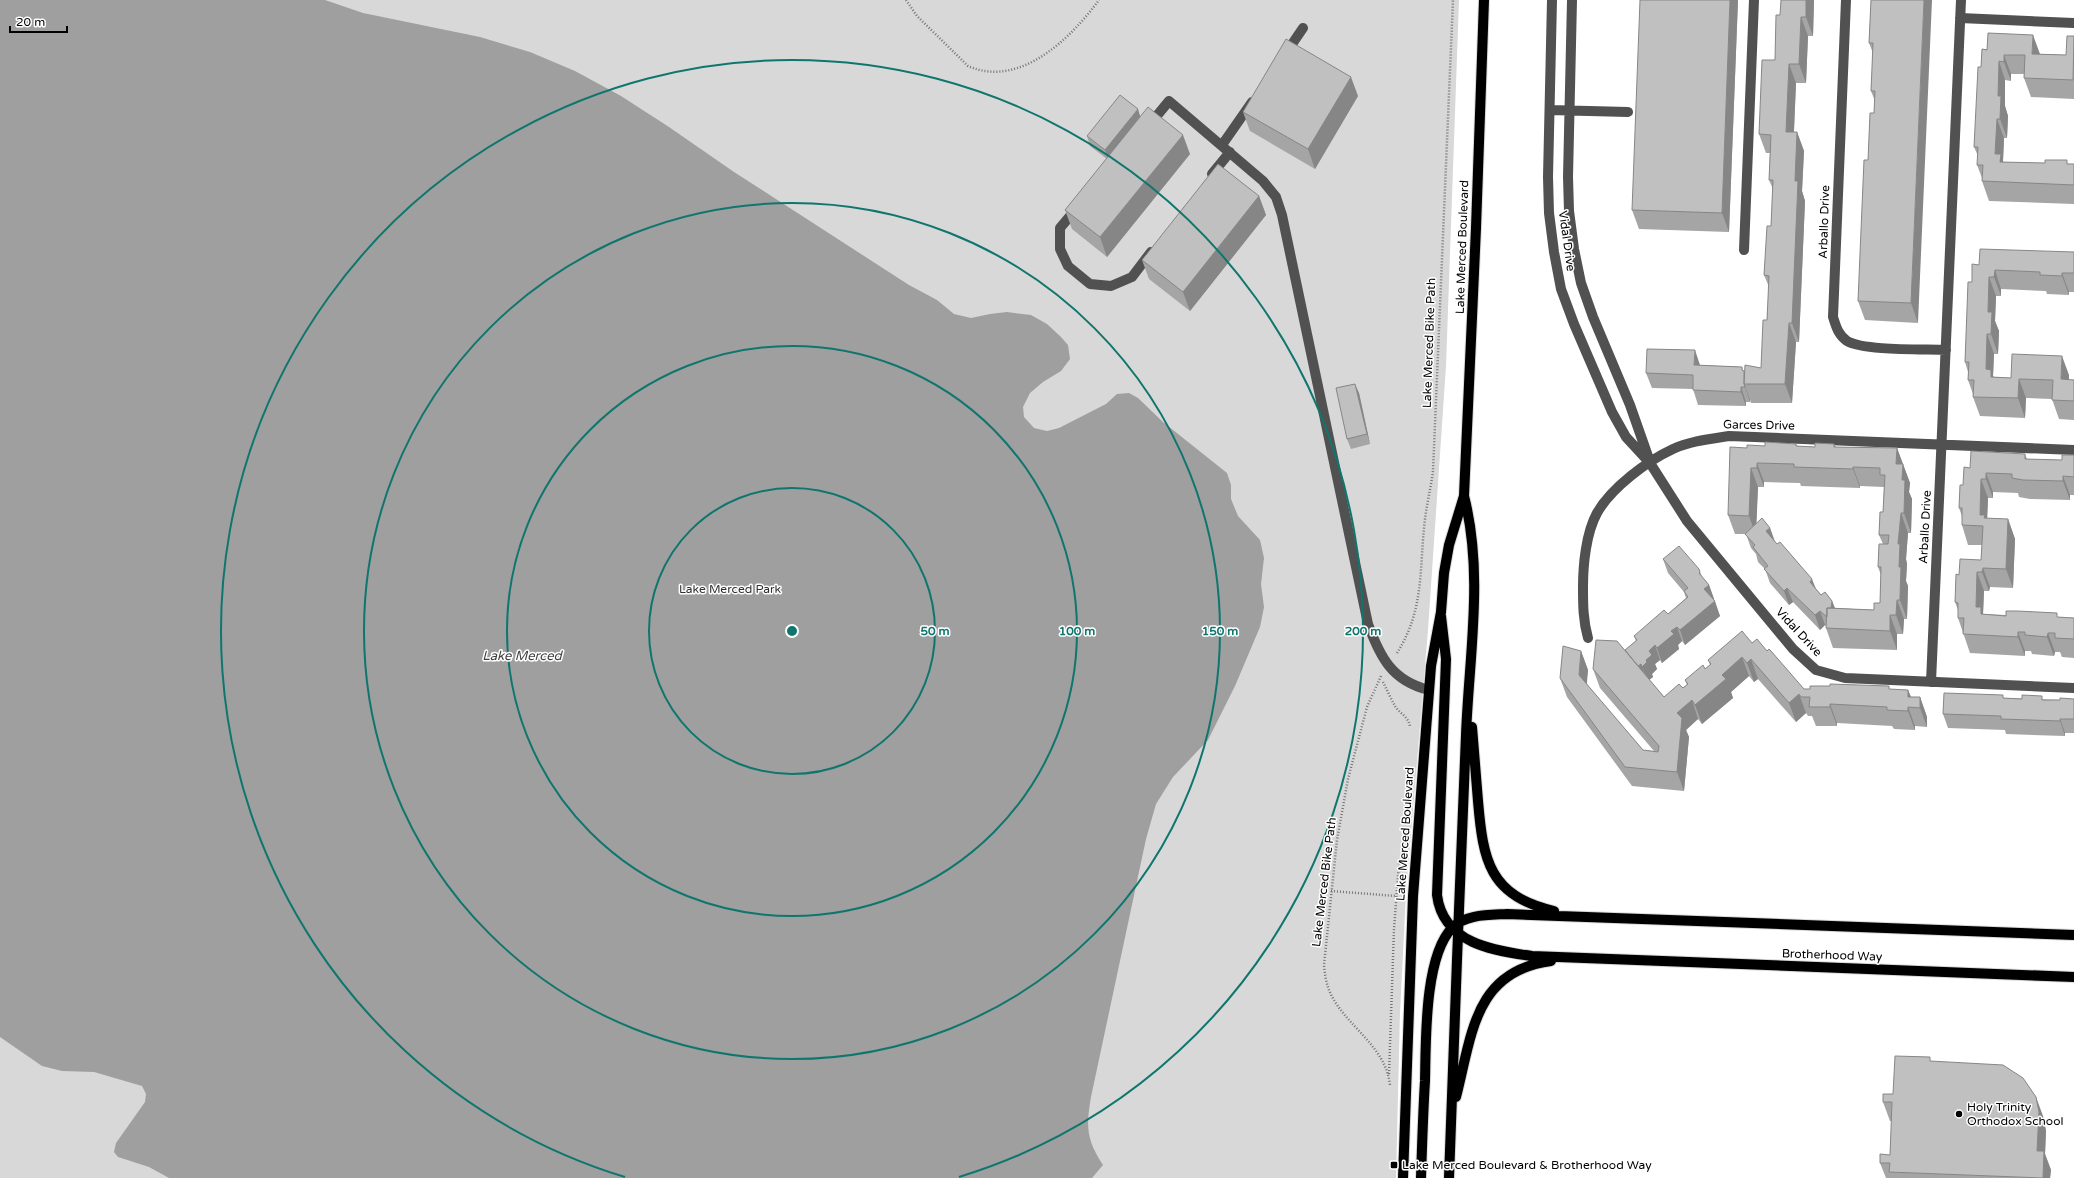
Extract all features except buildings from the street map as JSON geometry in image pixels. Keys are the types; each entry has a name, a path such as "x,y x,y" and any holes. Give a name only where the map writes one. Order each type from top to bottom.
{"main road":[{"name":"Lake Merced Boulevard","path":"1403,1178 1413,896 1429,690 1433,650 1441,612 1444,573 1449,545 1464,496 1484,0"},
{"name":"Lake Merced Boulevard","path":"1448,1178 1456,928 1475,575 1470,522 1464,496"},
{"path":"1441,612 1446,659 1437,891 1442,914 1456,928 1495,949 1513,953 1589,958"},
{"path":"1468,685 1482,840 1488,862 1500,881 1519,898 1546,909 1590,916"},
{"path":"1421,1178 1429,996 1440,951 1456,928 1476,917 1507,914 1590,916 2074,935"},
{"path":"1451,1117 1479,1011 1494,988 1504,979 1530,965 1560,960 1589,958"},
{"name":"Brotherhood Way","path":"1589,958 2074,977"}],"street":[{"name":"Vidal Drive","path":"1552,0 1549,213 1561,289 1574,324 1612,412 1626,436 1650,463 1687,521 1793,649 1816,670 1845,678 2074,688"},
{"name":"Vidal Drive","path":"1572,0 1569,211 1574,249 1581,283 1592,317 1630,405 1650,463"},
{"path":"1744,250 1754,0"},
{"name":"Arballo Drive","path":"1846,0 1833,317 1837,331 1846,341 1860,346 1946,350"},
{"name":"Arballo Drive","path":"1931,682 1961,0"},
{"path":"1960,18 2074,23"},
{"path":"1281,60 1303,28"},
{"path":"1205,183 1258,93"},
{"path":"1143,131 1169,101 1226,148 1271,189 1279,206 1368,624 1380,653 1397,676 1407,683 1429,690"},
{"path":"1550,110 1628,112"},
{"path":"1080,204 1060,228 1060,249 1068,266 1090,284 1111,286 1132,277 1156,245"},
{"name":"Garces Drive","path":"1588,638 1583,619 1583,572 1587,543 1597,513 1618,487 1650,463 1673,449 1700,440 1729,436 2074,450"}],"path":[{"path":"906,0 917,16 968,66 975,69 990,71 1013,69 1023,66 1049,51 1070,36 1099,0"},
{"name":"Lake Merced Bike Path","path":"1389,1075 1373,1047 1341,1010 1328,988 1325,976 1324,953 1331,892 1348,779 1367,707 1380,677 1405,640 1417,610 1425,520 1433,471 1453,0"},
{"path":"1380,677 1395,706 1407,718 1411,733"},
{"name":"Lake Merced Bike Path","path":"1391,1090 1389,1075 1396,896 1400,857"},
{"path":"1331,892 1396,896"}],"green space":[{"name":"Lake Merced","path":"0,0 1459,0 1446,366 1428,630 1406,893 1400,1013 1396,1178 0,1178"}],"water":[{"name":"Lake Merced","path":"0,0 325,0 363,13 480,37 530,52 575,71 621,96 734,172 909,285 937,300 954,314 971,318 1007,312 1031,315 1047,324 1068,345 1070,359 1061,371 1043,382 1030,393 1023,407 1024,417 1034,428 1047,431 1059,428 1106,404 1117,394 1129,393 1138,398 1163,422 1227,473 1231,485 1231,499 1238,516 1260,540 1264,558 1261,584 1264,607 1260,627 1235,686 1208,740 1173,777 1156,804 1146,839 1091,1097 1088,1116 1090,1140 1103,1165 1092,1178 169,1178 149,1167 118,1157 114,1152 116,1143 145,1102 146,1094 142,1086 94,1072 62,1071 42,1066 0,1037"}],"place":[{"name":"Holy Trinity Orthodox School","path":"1959,1114"},
{"name":"Lake Merced Boulevard & Brotherhood Way","path":"1394,1165"}],"park label":[{"name":"Lake Merced Park","path":"730,589"}]}
